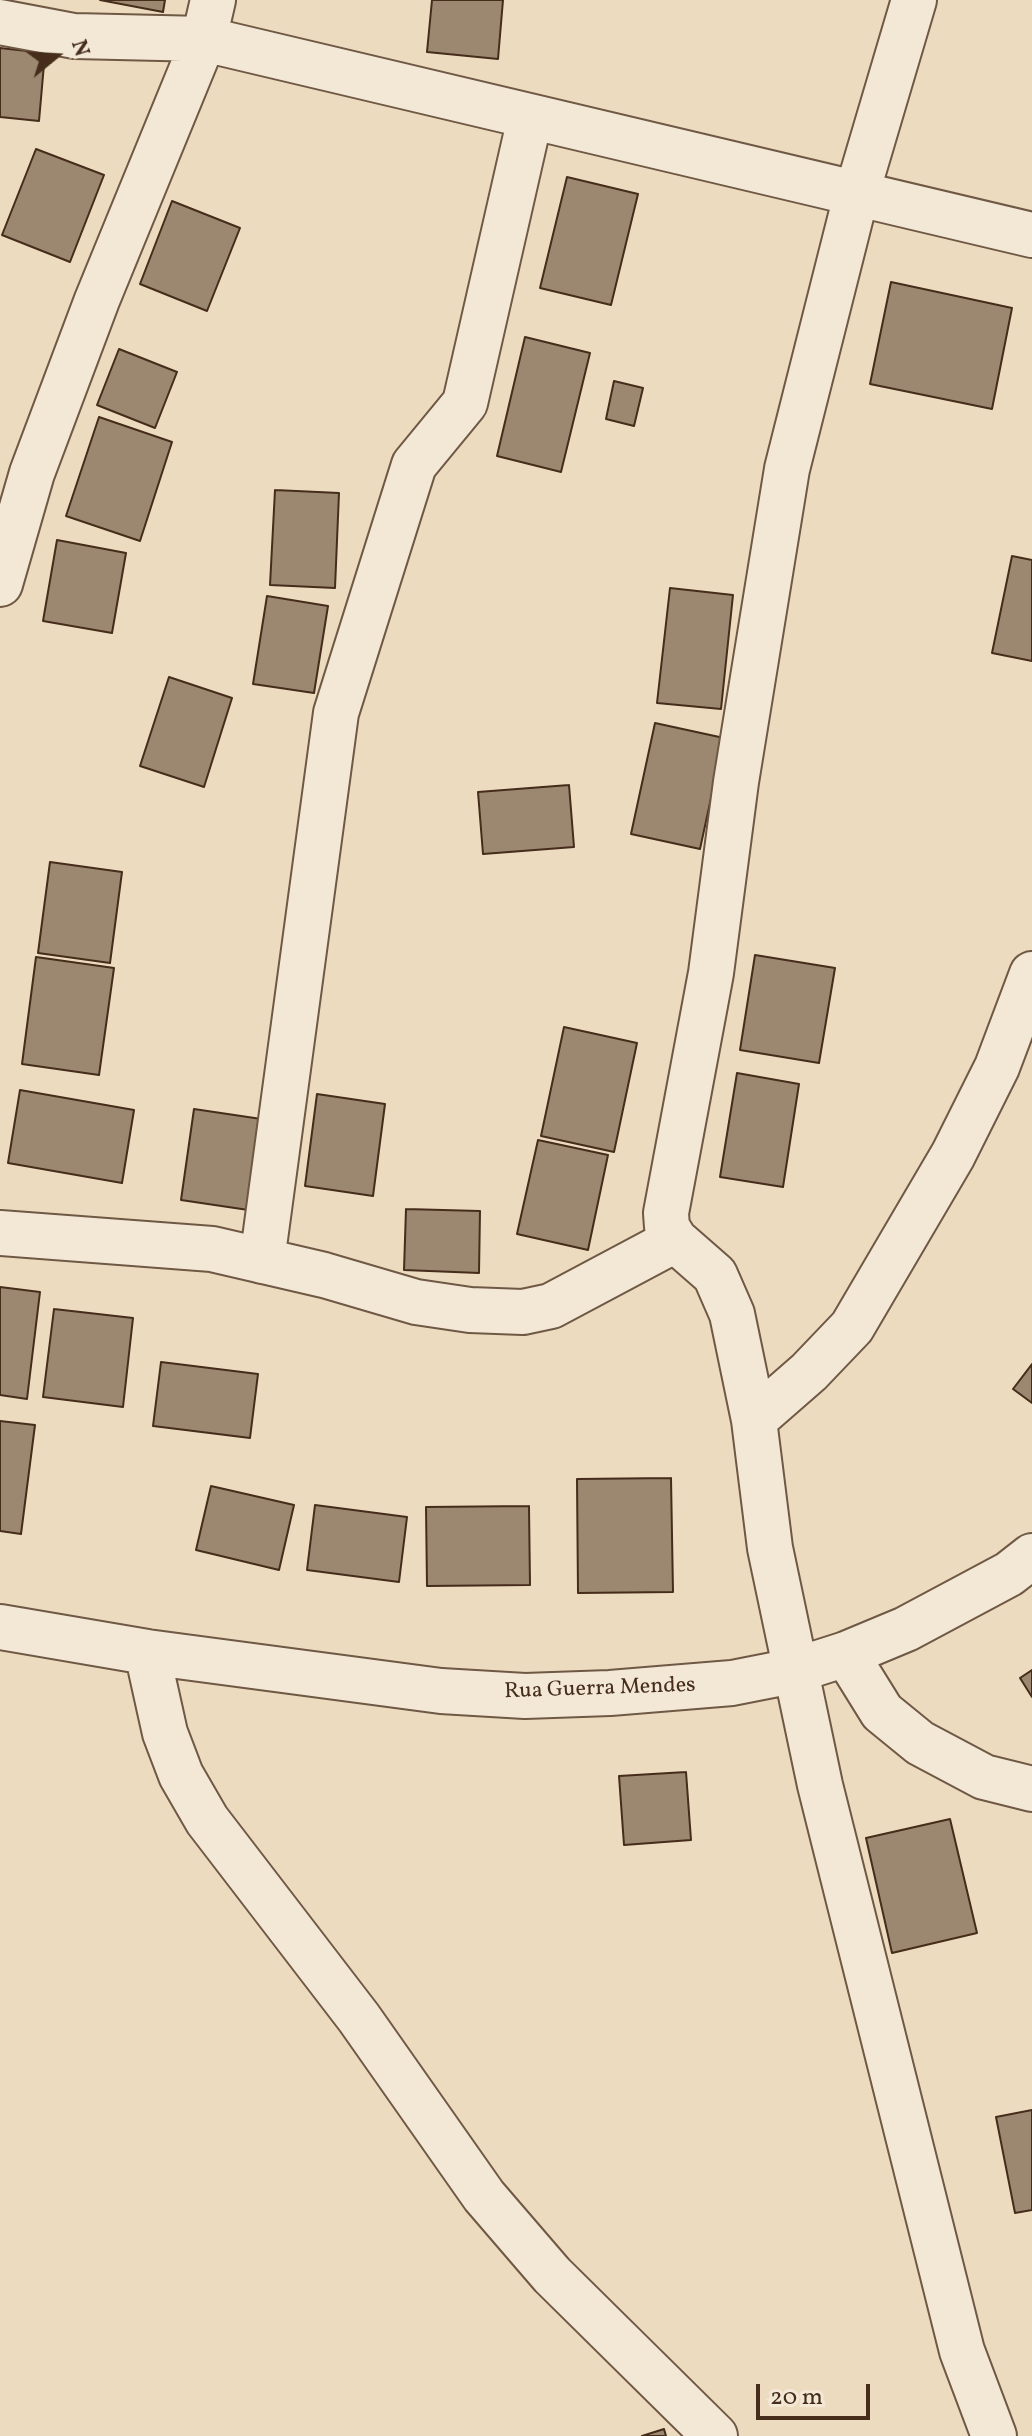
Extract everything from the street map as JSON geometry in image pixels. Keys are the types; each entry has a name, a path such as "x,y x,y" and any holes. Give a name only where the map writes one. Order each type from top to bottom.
{"street":[{"path":"914,0 856,196 787,469 736,782 709,988 688,1108 667,1197 667,1227 675,1240 715,1275 725,1291 754,1420 770,1548 793,1671 847,1902 954,2322 994,2436"},
{"path":"0,22 74,36 209,20 530,118 1032,235"},
{"path":"0,584 43,444 209,20"},
{"path":"262,1261 336,713 414,465 465,403 530,118"},
{"path":"754,1420 809,1372 852,1327 953,1155 997,1067 1032,974"},
{"path":"0,1233 212,1249 416,1302 470,1310 523,1312 551,1306 675,1240"},
{"name":"Rua Guerra Mendes","path":"0,1627 147,1652 441,1691 525,1696 732,1683 793,1671 846,1654 919,1623 1009,1574 1032,1556"},
{"path":"147,1652 165,1733 181,1775 207,1820 359,2018 484,2196 552,2275 715,2436"},
{"path":"846,1654 882,1712 920,1743 984,1777 1032,1789"}],"building":[{"path":"100,0 165,0 163,12"},
{"path":"432,0 503,0 498,59 427,52"},
{"path":"0,48 45,53 39,121 0,117"},
{"path":"36,149 104,175 70,262 2,235"},
{"path":"567,177 638,194 611,305 540,288"},
{"path":"172,201 240,228 207,311 140,284"},
{"path":"891,282 1012,308 992,409 870,384"},
{"path":"525,337 590,353 561,472 497,456"},
{"path":"119,349 177,372 155,428 97,405"},
{"path":"614,381 643,388 634,426 606,419"},
{"path":"99,417 172,442 140,541 66,516"},
{"path":"275,490 339,493 335,588 270,585"},
{"path":"57,540 126,553 112,633 43,621"},
{"path":"1012,556 1032,560 1032,661 992,653"},
{"path":"670,588 733,595 721,709 657,703"},
{"path":"267,596 328,606 314,693 253,684"},
{"path":"169,677 232,698 204,787 140,766"},
{"path":"655,723 724,738 700,849 631,834"},
{"path":"569,785 574,847 483,854 478,792"},
{"path":"50,862 122,872 110,963 38,953"},
{"path":"755,955 835,968 819,1063 740,1050"},
{"path":"36,957 114,968 99,1075 22,1064"},
{"path":"564,1027 637,1043 614,1152 541,1136"},
{"path":"737,1073 799,1084 783,1187 720,1177"},
{"path":"20,1090 134,1110 122,1183 8,1163"},
{"path":"317,1094 385,1104 373,1196 305,1186"},
{"path":"194,1109 268,1120 255,1211 181,1200"},
{"path":"538,1140 608,1155 588,1250 517,1234"},
{"path":"406,1209 480,1211 479,1273 404,1270"},
{"path":"0,1287 40,1292 27,1399 0,1395"},
{"path":"54,1309 133,1318 123,1407 43,1397"},
{"path":"161,1362 258,1374 250,1438 153,1426"},
{"path":"1032,1364 1032,1403 1013,1389"},
{"path":"0,1421 35,1425 21,1534 0,1531"},
{"path":"671,1478 673,1592 578,1593 577,1479"},
{"path":"211,1486 294,1505 279,1570 196,1550"},
{"path":"315,1505 407,1517 399,1582 307,1570"},
{"path":"529,1506 530,1585 427,1586 426,1507"},
{"path":"1032,1670 1032,1697 1020,1678"},
{"path":"686,1772 691,1840 624,1845 619,1776"},
{"path":"950,1819 977,1933 892,1953 866,1838"},
{"path":"1032,2110 1032,2210 1015,2213 996,2117"},
{"path":"664,2429 666,2436 642,2436"}]}
